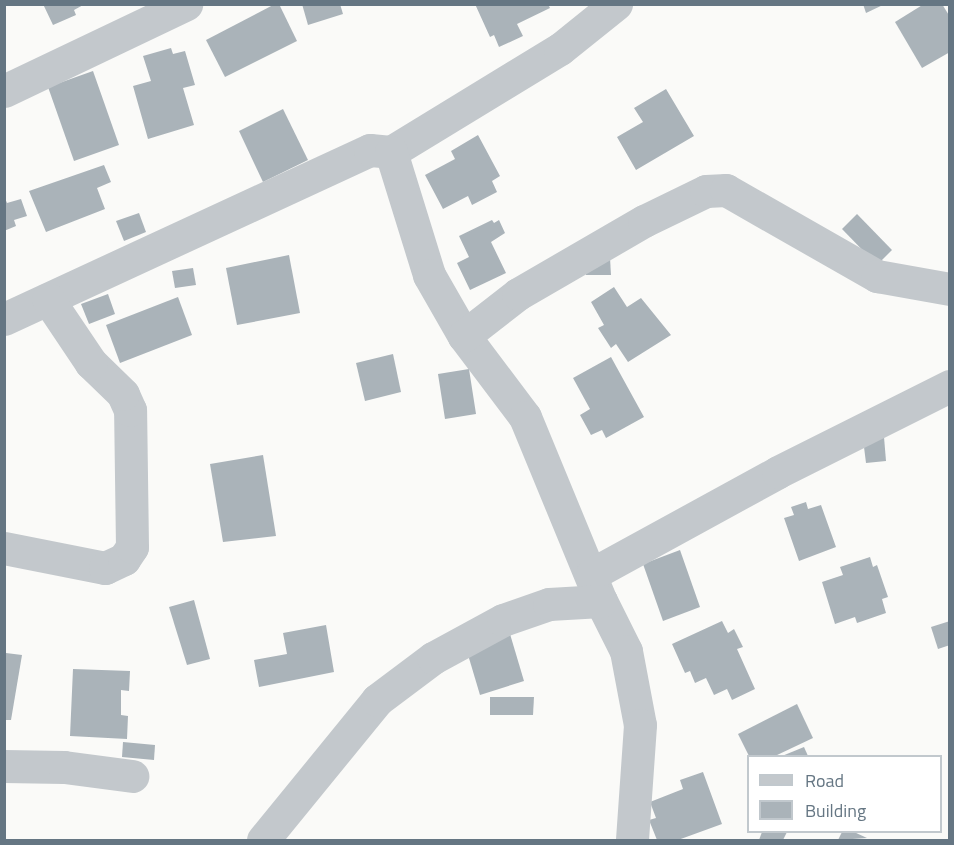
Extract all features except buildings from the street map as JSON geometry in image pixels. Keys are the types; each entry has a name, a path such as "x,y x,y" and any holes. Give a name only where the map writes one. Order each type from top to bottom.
{"street":[{"path":"4,91 186,4"},
{"path":"4,319 370,150 391,152 560,49 616,4"},
{"path":"391,152 429,275 464,336 525,417 626,651 640,725 632,840"},
{"path":"464,336 518,294 644,221 706,191 726,190 877,276 950,289"},
{"path":"4,548 105,568 124,559 132,547 130,411 123,394 92,363 48,298"},
{"path":"263,840 377,699 433,658 503,620 597,588 778,472 950,386"},
{"path":"4,766 53,766 132,776"}]}
